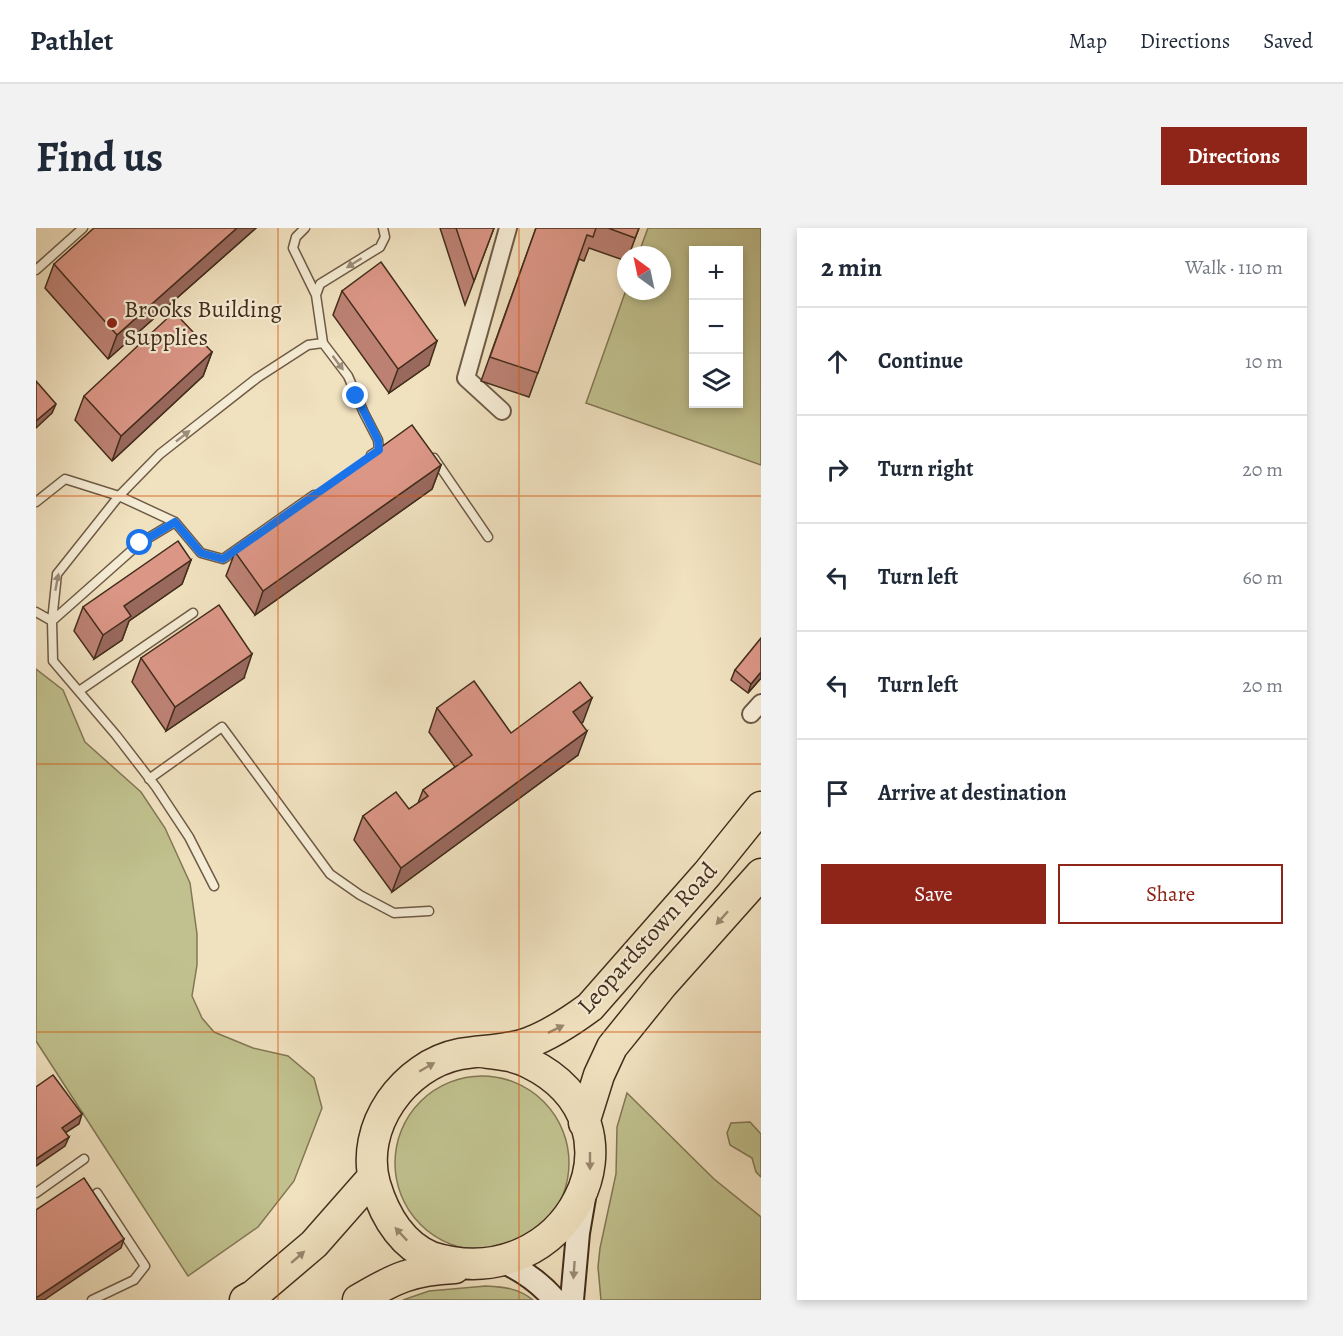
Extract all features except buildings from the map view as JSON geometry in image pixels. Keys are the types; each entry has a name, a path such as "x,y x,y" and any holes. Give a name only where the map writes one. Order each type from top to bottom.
{"highway":[{"name":"Leopardstown Road","path":"481,1052 508,1055 529,1063 549,1076 566,1092 584,1123 590,1158 589,1177 584,1198 567,1229 552,1244 530,1259 512,1266 483,1270 458,1268 429,1257 410,1244 388,1218 373,1177 372,1158 375,1134 394,1095 415,1074 441,1060 460,1054 527,1044 567,1024 590,1007 707,874 761,807"},
{"path":"707,874 761,816"},
{"name":"Leopardstown Road","path":"584,1123 599,1075 612,1047 654,994 761,874"},
{"path":"246,1300 314,1244 373,1177"},
{"path":"358,1300 390,1281 425,1269 458,1268"}],"main road":[{"name":"Leopardstown Road","path":"572,1300 578,1233 584,1198"},
{"path":"512,1266 530,1276 555,1300"}],"street":[{"path":"502,411 466,378 508,228"}],"lane":[{"path":"36,270 83,228"},
{"path":"305,228 296,237 293,248 316,295 323,343 348,376 378,440 379,450 360,463"},
{"path":"316,295 320,284 380,247 385,237 382,228"},
{"path":"214,886 189,837 149,779 53,661 52,621 57,574 119,496 159,454 257,378 308,345 323,343"},
{"path":"429,450 488,537"},
{"path":"36,502 64,479 119,496 175,522 201,553 223,559 321,491"},
{"path":"52,621 140,543 175,522"},
{"path":"36,612 52,621"},
{"path":"79,691 193,613"},
{"path":"149,779 222,727 330,874 360,895 393,913 429,911"},
{"path":"36,1193 84,1159"},
{"path":"92,1300 134,1280 145,1266 97,1193"}],"green space":[{"path":"648,228 761,228 761,465 586,403 622,300 671,300 671,246 641,246"},
{"path":"36,669 63,690 85,742 141,792 165,828 190,883 197,934 197,965 192,996 202,1018 214,1032 253,1048 288,1056 314,1078 322,1108 294,1181 258,1227 188,1276 36,1041"},
{"path":"482,1076 515,1083 530,1091 543,1102 554,1115 562,1130 569,1163 562,1196 554,1211 543,1224 530,1235 515,1243 482,1250 449,1243 434,1235 421,1224 410,1211 402,1196 395,1163 402,1130 410,1115 421,1102 434,1091 449,1083"},
{"path":"627,1093 714,1179 761,1217 761,1300 601,1300 598,1267 600,1248 616,1174 617,1127"},
{"path":"750,1122 761,1134 761,1177 756,1172 752,1158 730,1145 727,1133 731,1123"},
{"path":"486,1286 511,1289 533,1300 403,1300 429,1291"}],"place":[{"name":"Brooks Building Supplies","path":"112,323"}],"route":[{"path":"140,543 175,522 201,553 223,559 379,450 378,440 356,396"}]}
